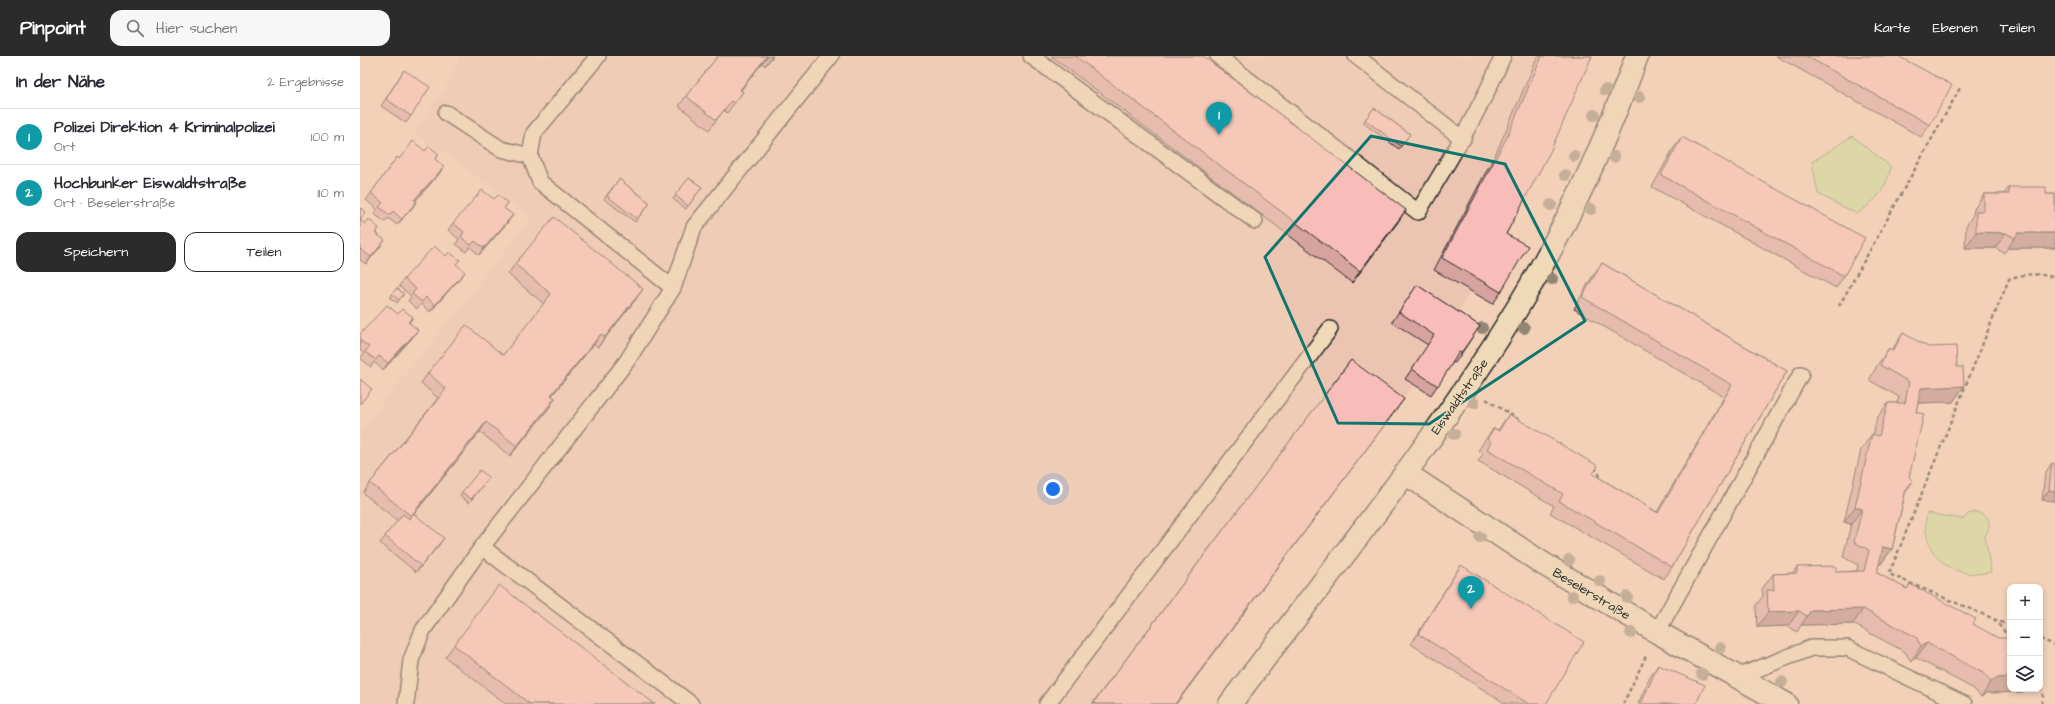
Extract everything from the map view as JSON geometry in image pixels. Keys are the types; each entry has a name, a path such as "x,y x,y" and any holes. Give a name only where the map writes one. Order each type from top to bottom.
{"street":[{"name":"Eiswaldtstraße","path":"1230,704 1441,424 1519,306 1555,240 1591,168 1637,56"},
{"name":"Beselerstraße","path":"1405,473 1542,563 1657,632 1786,704"}],"lane":[{"path":"598,56 534,133 530,156 540,182 673,288"},
{"path":"406,704 411,660 423,630 482,547 627,361 673,288 694,227 831,56"},
{"path":"1031,56 1254,221"},
{"path":"1218,56 1418,212 1463,140 1490,87 1503,56"},
{"path":"1356,56 1463,140"},
{"path":"446,113 501,149 530,156"},
{"path":"1047,704 1330,329"},
{"path":"1657,632 1801,374"},
{"path":"482,547 691,704"},
{"path":"1737,677 1811,648 1847,648 1964,704"}],"path":[{"path":"1839,306 1960,88"},
{"path":"2007,625 1889,574 1945,441 2009,279 2020,275 2044,274 2055,278"},
{"path":"1484,398 1523,422"},
{"path":"1594,466 1604,484"},
{"path":"1994,619 2007,634"},
{"path":"1623,704 1657,632"},
{"path":"2043,639 2055,645"},
{"path":"2042,692 2043,696 2042,704"}],"highlighted area":[{"path":"1371,136 1505,164 1585,321 1429,424 1338,423 1265,257"}],"shaded area":[{"path":"459,56 1588,56 1497,246 1520,258 1493,304 1470,292 1452,322 1473,336 1455,363 1452,362 1431,395 1414,384 1176,704 360,704 360,431 531,218 444,152 414,134 451,78"}],"green space":[{"path":"1852,136 1891,167 1883,189 1870,204 1857,214 1818,194 1812,162"},
{"path":"1975,512 1984,514 1989,523 1985,536 1991,572 1980,574 1959,571 1949,567 1941,561 1934,553 1929,543 1926,530 1927,513 1963,519 1968,514"}],"building":[{"path":"718,56 767,56 740,90 743,92 734,103 731,101 716,120 686,96"},
{"path":"1075,56 1203,56 1406,210 1360,271"},
{"path":"1542,56 1592,56 1551,150 1506,234 1528,246 1501,292 1442,258 1506,139"},
{"path":"1806,56 1898,56 1952,85 1930,125"},
{"path":"404,70 430,87 411,116 386,99"},
{"path":"1374,108 1410,134 1401,146 1365,120"},
{"path":"1682,137 1865,238 1844,276 1661,175"},
{"path":"413,141 425,151 429,146 439,154 435,159 444,167 414,200 417,201 402,219 393,211 390,215 379,207 383,203 371,193 397,157 399,159"},
{"path":"689,178 702,187 688,206 675,195"},
{"path":"619,179 650,203 637,219 607,196"},
{"path":"2009,187 2046,187 2046,194 2055,194 2055,233 2018,233 2015,238 2006,233 1976,232 1976,211 1984,211 1984,194 2009,194"},
{"path":"482,190 494,199 498,195 508,203 504,208 513,215 484,248 475,241 471,245 461,237 464,232 453,223"},
{"path":"360,208 366,212 361,218 360,217"},
{"path":"554,217 643,289 605,337 601,334 551,395 555,398 517,446 486,422 411,516 370,483 446,389 428,373 466,325 503,355 551,294 515,264"},
{"path":"369,219 379,228 375,233 385,240 371,257 360,249 360,220 365,224"},
{"path":"434,246 446,256 449,252 460,260 456,264 465,272 435,305 426,297 422,302 412,294 416,289 404,279"},
{"path":"1602,263 1787,371 1672,567 1559,501 1563,494 1487,449 1491,442 1487,439 1494,428 1499,431 1509,414 1598,466 1593,474 1658,513 1732,385 1582,297"},
{"path":"1417,285 1480,326 1461,353 1459,352 1438,386 1412,369 1434,335 1399,312"},
{"path":"397,288 404,294 399,300 392,294"},
{"path":"387,305 398,314 402,309 413,317 408,322 418,330 388,363 379,356 376,360 365,352 369,347 360,340 360,334"},
{"path":"1903,333 1928,347 1956,346 1957,367 1963,367 1964,386 1921,388 1916,412 1924,414 1909,477 1913,481 1906,489 1892,549 1883,547 1877,573 1907,589 1910,584 1976,619 1973,624 1998,638 2007,638 2007,677 1998,678 1991,682 1985,674 1927,643 1921,646 1916,637 1863,609 1811,610 1807,616 1799,611 1768,612 1767,590 1774,590 1773,574 1797,573 1797,567 1836,566 1836,572 1864,571 1869,550 1854,542 1862,509 1855,507 1872,434 1879,436 1888,403 1905,403 1909,382 1880,365 1889,348 1893,351"},
{"path":"1351,360 1404,399 1175,704 1097,704 1094,702"},
{"path":"360,379 372,389 360,404"},
{"path":"2052,463 2055,464 2055,491 2049,490"},
{"path":"480,470 489,478 471,499 462,492"},
{"path":"413,513 444,538 421,566 385,536 403,514 409,519"},
{"path":"1461,565 1584,642 1546,704 1529,704 1418,634"},
{"path":"499,585 655,704 530,704 454,645"},
{"path":"1658,665 1705,685 1696,704 1641,704"}],"place":[{"name":"Polizei Direktion 4 Kriminalpolizei","path":"1219,135"},
{"name":"Hochbunker Eiswaldtstraße","path":"1471,609"}]}
